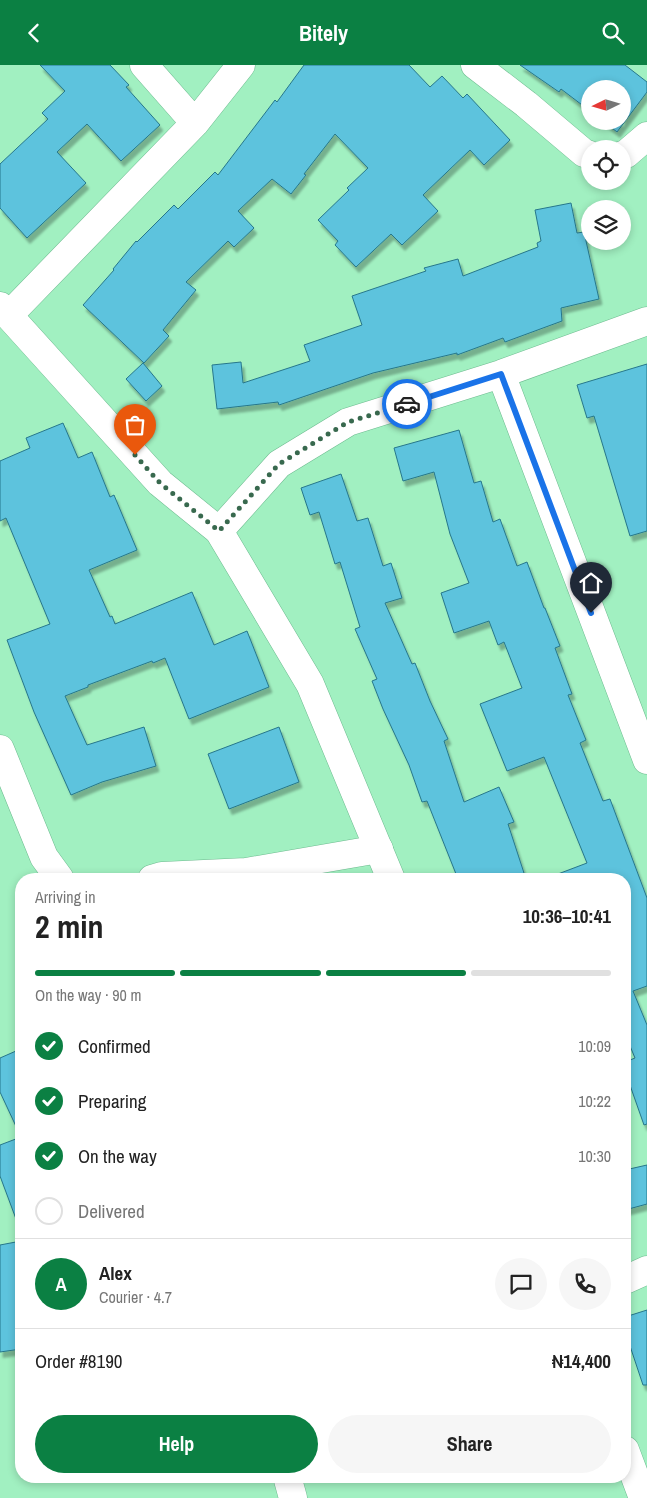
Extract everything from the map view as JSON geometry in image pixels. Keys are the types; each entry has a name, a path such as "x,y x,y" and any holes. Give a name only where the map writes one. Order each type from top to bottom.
{"street":[{"path":"144,65 195,123"},
{"path":"241,65 195,123 4,311 160,483 219,531 310,685 389,873"},
{"path":"475,65 526,104 581,150"},
{"path":"631,149 647,135"},
{"path":"219,531 279,464 348,422 501,374 647,321"},
{"path":"501,374 647,760"},
{"path":"0,749 44,857 56,873"},
{"path":"225,873 246,872 379,849"},
{"path":"631,1277 647,1270"},
{"path":"631,1466 643,1498"},
{"path":"289,1483 293,1498"}],"building":[{"path":"40,65 110,65 129,85 126,87 160,125 121,161 87,124 57,152 86,183 27,238 0,208 0,164 48,119 42,113 65,91"},
{"path":"304,65 409,65 430,87 442,76 463,98 467,94 510,140 484,165 470,150 423,195 438,211 402,245 391,234 356,267 335,245 338,241 318,220 349,190 347,188 368,168 335,134 291,194 272,179 238,211 254,228 234,247 228,241 186,282 196,290 163,330 169,336 144,363 83,305 114,270 136,241 174,205 178,209 215,172 218,175 275,100 277,102"},
{"path":"520,65 625,65 647,82 647,92 631,113 631,80 581,80 581,104 561,89 559,92"},
{"path":"571,203 577,233 581,232 581,250 588,250 599,299 561,308 562,321 505,342 503,338 457,355 457,353 373,373 279,405 278,402 217,409 212,365 241,362 243,383 310,361 304,345 362,325 352,296 426,271 424,268 458,259 463,276 538,247 537,243 541,241 535,210"},
{"path":"143,363 162,386 146,401 126,379"},
{"path":"647,364 647,531 630,536 594,416 587,418 577,385"},
{"path":"63,423 78,458 92,452 110,497 114,495 137,550 89,570 115,624 192,592 214,645 247,631 269,687 189,719 165,658 88,685 88,687 65,696 87,745 144,727 156,766 102,782 71,795 34,712 7,640 50,624 6,518 0,521 0,461 30,448 26,438"},
{"path":"459,430 474,483 481,481 493,522 500,519 517,566 527,562 560,646 555,648 572,694 568,695 586,740 580,743 603,801 610,799 647,898 647,986 633,991 647,1025 647,1124 644,1125 631,1088 631,1060 635,1058 631,1048 631,873 561,873 587,863 544,757 507,771 480,704 522,688 504,642 498,645 489,621 454,633 441,593 469,583 450,534 434,472 403,481 394,448"},
{"path":"341,474 357,521 368,518 383,566 391,563 402,598 385,603 412,664 415,663 448,739 444,741 464,802 499,787 514,822 508,824 524,873 456,873 427,801 422,802 409,765 372,681 377,679 355,629 360,627 340,562 335,564 319,512 310,515 301,488"},
{"path":"279,727 299,782 229,809 208,754"},
{"path":"15,1051 15,1124 0,1092 0,1058"},
{"path":"15,1139 15,1216 0,1176 0,1145"},
{"path":"647,1165 647,1204 631,1208 631,1169"},
{"path":"15,1242 15,1350 0,1352 0,1245"},
{"path":"647,1310 647,1385 643,1385 631,1349 631,1315"}],"way so far":[{"path":"135,455 160,483 219,531 279,464 348,422 407,404"}],"route":[{"path":"407,404 501,374 591,613"}]}
